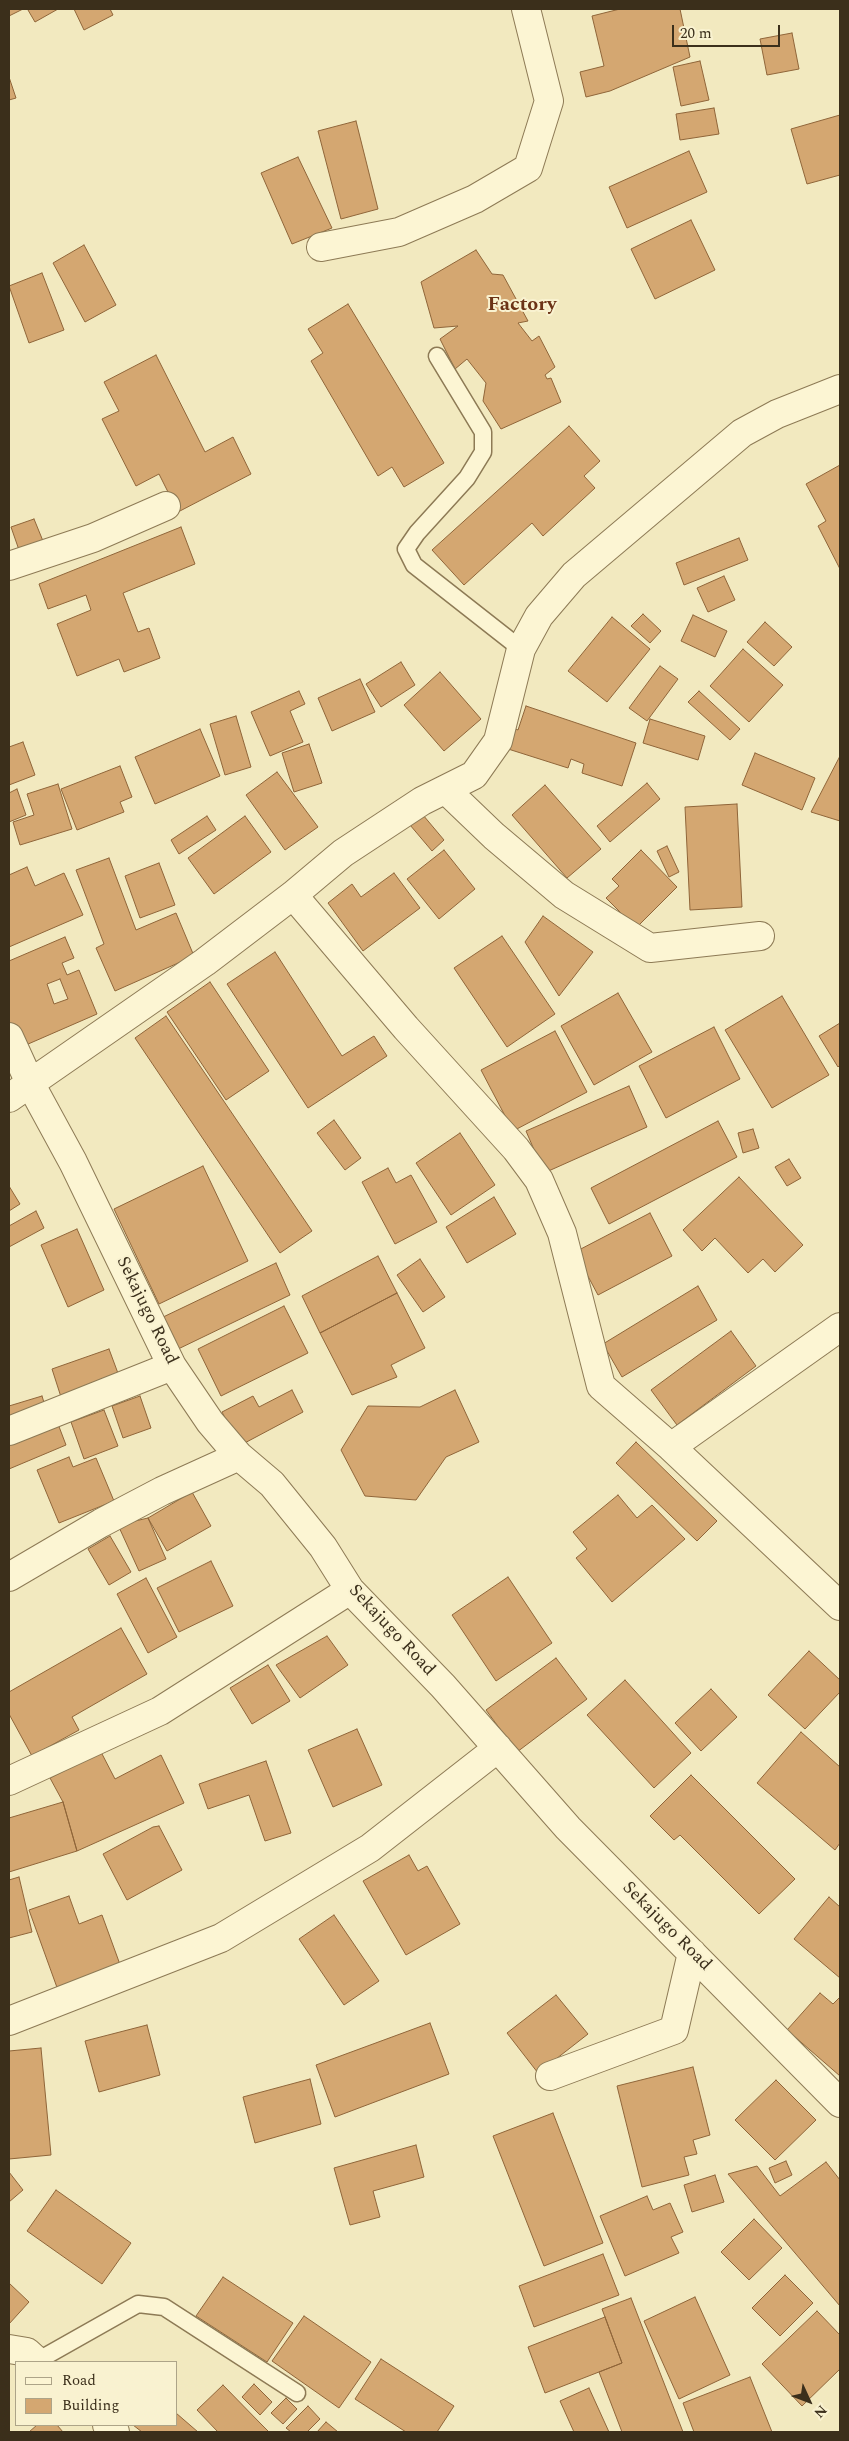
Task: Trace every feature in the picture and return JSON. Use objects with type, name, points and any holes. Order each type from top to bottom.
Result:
[{"type":"street","points":[[321,247],[399,232],[475,199],[528,168],[549,101],[526,9]]},
{"type":"street","points":[[19,1091],[205,962],[294,895],[343,853],[422,801],[474,774],[498,742],[521,649],[539,616],[574,575],[742,433],[777,414],[840,389]]},
{"type":"street","points":[[9,566],[93,538],[166,506]]},
{"type":"street","points":[[446,790],[494,836],[564,895],[650,948],[760,936]]},
{"type":"street","points":[[294,895],[406,1028],[516,1149],[539,1180],[562,1233],[601,1386],[671,1447],[840,1606]]},
{"type":"street","name":"Sekajugo Road","points":[[9,1037],[19,1091],[73,1162],[172,1366],[210,1422],[239,1456],[272,1484],[323,1547],[350,1590],[443,1686],[568,1828],[840,2103]]},
{"type":"street","points":[[671,1447],[840,1328]]},
{"type":"street","points":[[9,1431],[172,1366]]},
{"type":"street","points":[[9,1577],[101,1523],[239,1456]]},
{"type":"street","points":[[9,1781],[160,1711],[350,1590]]},
{"type":"street","points":[[9,2020],[221,1938],[370,1848],[498,1748]]},
{"type":"street","points":[[550,2076],[674,2030],[692,1953]]},
{"type":"street","points":[[9,2349],[27,2352],[36,2361]]},
{"type":"lane","points":[[437,356],[483,432],[483,452],[467,478],[417,533],[406,549],[414,565],[521,649]]},
{"type":"lane","points":[[39,2361],[138,2304],[164,2307],[297,2392]]},
{"type":"building","points":[[9,9],[23,9],[9,16]]},
{"type":"building","points":[[58,9],[35,22],[28,10]]},
{"type":"building","points":[[74,9],[110,9],[113,15],[84,30]]},
{"type":"building","points":[[620,9],[680,9],[690,57],[610,91],[586,97],[580,72],[604,66],[592,16]]},
{"type":"building","points":[[792,33],[799,69],[767,75],[760,39]]},
{"type":"building","points":[[700,61],[709,100],[681,106],[673,67]]},
{"type":"building","points":[[9,77],[16,98],[9,100]]},
{"type":"building","points":[[714,108],[719,134],[680,140],[676,114]]},
{"type":"building","points":[[840,115],[840,175],[807,184],[791,129]]},
{"type":"building","points":[[356,121],[378,209],[341,219],[318,131]]},
{"type":"building","points":[[689,151],[707,192],[627,228],[609,187]]},
{"type":"building","points":[[298,157],[332,228],[292,244],[261,173]]},
{"type":"building","points":[[691,220],[715,270],[655,299],[631,249]]},
{"type":"building","points":[[84,245],[116,305],[85,322],[53,263]]},
{"type":"building","points":[[476,250],[492,274],[503,275],[528,321],[518,323],[532,341],[539,336],[555,367],[545,375],[547,379],[551,378],[561,402],[501,429],[483,401],[486,383],[467,359],[455,369],[440,339],[458,326],[434,328],[421,282]]},
{"type":"building","points":[[42,273],[64,330],[29,343],[9,286]]},
{"type":"building","points":[[348,304],[444,463],[404,487],[392,467],[378,476],[311,361],[323,353],[308,329]]},
{"type":"building","points":[[156,355],[205,452],[233,437],[251,474],[178,512],[159,474],[136,486],[102,419],[119,411],[104,382]]},
{"type":"building","points":[[569,426],[600,461],[584,476],[595,488],[543,536],[532,523],[464,585],[432,550]]},
{"type":"building","points":[[840,465],[840,569],[818,526],[826,521],[806,484]]},
{"type":"building","points":[[34,519],[43,541],[19,550],[11,527]]},
{"type":"building","points":[[181,527],[195,564],[123,593],[138,632],[149,628],[160,658],[124,672],[119,659],[77,676],[57,624],[91,610],[86,595],[48,609],[39,584]]},
{"type":"building","points":[[739,538],[748,560],[684,585],[676,563]]},
{"type":"building","points":[[724,576],[735,600],[708,612],[697,588]]},
{"type":"building","points":[[643,614],[661,631],[650,643],[631,626]]},
{"type":"building","points":[[693,615],[727,631],[715,657],[681,641]]},
{"type":"building","points":[[612,617],[650,649],[607,702],[568,671]]},
{"type":"building","points":[[765,622],[792,647],[774,666],[747,642]]},
{"type":"building","points":[[743,649],[783,685],[749,722],[710,686]]},
{"type":"building","points":[[401,662],[415,685],[381,707],[366,684]]},
{"type":"building","points":[[660,666],[678,679],[647,721],[629,708]]},
{"type":"building","points":[[440,672],[481,719],[444,751],[404,705]]},
{"type":"building","points":[[360,679],[375,712],[332,731],[318,698]]},
{"type":"building","points":[[299,691],[305,704],[290,711],[303,742],[270,756],[251,712]]},
{"type":"building","points":[[699,691],[740,729],[730,740],[688,702]]},
{"type":"building","points":[[526,706],[636,743],[622,786],[582,773],[584,764],[571,759],[568,768],[505,748],[511,727],[518,730]]},
{"type":"building","points":[[236,716],[251,767],[225,775],[210,724]]},
{"type":"building","points":[[650,719],[705,736],[698,760],[643,743]]},
{"type":"building","points":[[200,729],[220,776],[155,804],[135,757]]},
{"type":"building","points":[[23,742],[35,775],[9,785],[9,747]]},
{"type":"building","points":[[309,744],[322,783],[294,792],[282,753]]},
{"type":"building","points":[[755,753],[815,778],[802,810],[742,785]]},
{"type":"building","points":[[840,756],[840,821],[811,812]]},
{"type":"building","points":[[120,766],[132,797],[120,802],[124,812],[77,830],[61,789]]},
{"type":"building","points":[[277,772],[318,827],[285,850],[246,795]]},
{"type":"building","points":[[647,783],[660,799],[610,842],[597,826]]},
{"type":"building","points":[[58,784],[72,829],[20,845],[13,822],[34,815],[27,794]]},
{"type":"building","points":[[545,785],[601,849],[567,878],[512,815]]},
{"type":"building","points":[[17,789],[26,815],[9,822],[9,793]]},
{"type":"building","points":[[737,804],[742,907],[690,910],[685,807]]},
{"type":"building","points":[[423,815],[444,840],[432,851],[410,825]]},
{"type":"building","points":[[207,816],[216,830],[179,854],[171,840]]},
{"type":"building","points":[[245,816],[271,852],[214,894],[188,858]]},
{"type":"building","points":[[667,846],[679,872],[669,877],[657,851]]},
{"type":"building","points":[[444,850],[475,889],[439,919],[407,879]]},
{"type":"building","points":[[641,850],[677,887],[636,928],[606,898],[619,886],[612,879]]},
{"type":"building","points":[[109,858],[136,930],[176,913],[194,956],[115,991],[96,948],[104,944],[76,870]]},
{"type":"building","points":[[159,863],[175,905],[140,918],[125,876]]},
{"type":"building","points":[[27,867],[35,886],[64,873],[83,915],[9,947],[9,875]]},
{"type":"building","points":[[394,873],[420,908],[363,951],[328,903],[352,884],[361,897]]},
{"type":"building","points":[[543,916],[593,952],[559,996],[525,942]]},
{"type":"building","points":[[502,936],[555,1014],[507,1047],[454,968]]},
{"type":"building","points":[[65,937],[74,958],[62,963],[67,975],[79,970],[97,1014],[19,1048],[9,1023],[9,961]],"holes":[[[60,979],[68,999],[54,1004],[47,984]]]},
{"type":"building","points":[[275,952],[342,1056],[374,1036],[387,1056],[308,1108],[227,984]]},
{"type":"building","points":[[210,982],[269,1071],[226,1100],[167,1012]]},
{"type":"building","points":[[618,993],[652,1052],[594,1085],[561,1026]]},
{"type":"building","points":[[782,996],[829,1075],[772,1108],[725,1030]]},
{"type":"building","points":[[166,1016],[312,1231],[280,1253],[135,1038]]},
{"type":"building","points":[[840,1023],[840,1065],[838,1067],[819,1036]]},
{"type":"building","points":[[714,1027],[740,1079],[666,1118],[639,1066]]},
{"type":"building","points":[[555,1031],[587,1092],[513,1131],[481,1070]]},
{"type":"building","points":[[629,1086],[647,1127],[544,1173],[526,1131]]},
{"type":"building","points":[[334,1120],[361,1158],[345,1170],[317,1133]]},
{"type":"building","points":[[718,1121],[737,1157],[609,1224],[591,1188]]},
{"type":"building","points":[[753,1129],[759,1148],[743,1153],[738,1133]]},
{"type":"building","points":[[460,1133],[495,1185],[451,1215],[416,1163]]},
{"type":"building","points":[[789,1159],[801,1178],[787,1186],[775,1167]]},
{"type":"building","points":[[203,1166],[248,1261],[159,1304],[114,1209]]},
{"type":"building","points":[[388,1168],[396,1183],[411,1175],[437,1222],[395,1244],[362,1182]]},
{"type":"building","points":[[739,1177],[803,1245],[775,1272],[763,1259],[748,1273],[715,1238],[702,1251],[683,1230]]},
{"type":"building","points":[[9,1186],[20,1204],[9,1211]]},
{"type":"building","points":[[494,1197],[516,1234],[467,1263],[446,1227]]},
{"type":"building","points":[[36,1211],[44,1228],[9,1247],[9,1226]]},
{"type":"building","points":[[650,1213],[672,1256],[598,1295],[575,1252]]},
{"type":"building","points":[[77,1229],[104,1290],[68,1307],[41,1245]]},
{"type":"building","points":[[378,1256],[397,1293],[320,1333],[302,1296]]},
{"type":"building","points":[[420,1259],[445,1297],[423,1312],[397,1275]]},
{"type":"building","points":[[276,1263],[290,1295],[174,1351],[159,1319]]},
{"type":"building","points":[[698,1286],[717,1320],[622,1377],[603,1344]]},
{"type":"building","points":[[397,1293],[425,1348],[391,1365],[397,1377],[352,1395],[320,1333]]},
{"type":"building","points":[[284,1306],[308,1353],[221,1396],[198,1349]]},
{"type":"building","points":[[731,1331],[756,1366],[677,1425],[651,1390]]},
{"type":"building","points":[[109,1349],[119,1376],[61,1397],[52,1369]]},
{"type":"building","points":[[292,1390],[303,1412],[239,1446],[222,1412],[253,1396],[259,1407]]},
{"type":"building","points":[[455,1390],[479,1442],[446,1457],[416,1500],[365,1496],[341,1450],[368,1406],[420,1407]]},
{"type":"building","points":[[42,1396],[46,1409],[9,1421],[9,1406]]},
{"type":"building","points":[[140,1396],[151,1428],[123,1438],[112,1406]]},
{"type":"building","points":[[104,1410],[118,1446],[84,1459],[71,1422]]},
{"type":"building","points":[[58,1424],[66,1445],[9,1469],[9,1445]]},
{"type":"building","points":[[636,1442],[717,1521],[697,1541],[616,1463]]},
{"type":"building","points":[[69,1457],[73,1467],[96,1458],[114,1501],[59,1523],[37,1470]]},
{"type":"building","points":[[192,1492],[211,1526],[167,1551],[148,1518]]},
{"type":"building","points":[[618,1495],[637,1518],[652,1505],[685,1539],[612,1602],[576,1558],[587,1549],[573,1532]]},
{"type":"building","points":[[148,1518],[166,1559],[139,1571],[118,1525]]},
{"type":"building","points":[[110,1536],[131,1572],[109,1585],[88,1549]]},
{"type":"building","points":[[211,1561],[233,1606],[179,1632],[157,1588]]},
{"type":"building","points":[[508,1577],[552,1643],[496,1681],[452,1615]]},
{"type":"building","points":[[146,1578],[177,1637],[148,1653],[117,1594]]},
{"type":"building","points":[[121,1628],[147,1674],[72,1717],[79,1730],[32,1756],[9,1714],[9,1692]]},
{"type":"building","points":[[327,1636],[348,1665],[300,1698],[276,1665]]},
{"type":"building","points":[[809,1651],[840,1680],[840,1692],[805,1729],[768,1695]]},
{"type":"building","points":[[556,1658],[587,1699],[517,1752],[486,1710]]},
{"type":"building","points":[[268,1665],[290,1701],[252,1724],[230,1688]]},
{"type":"building","points":[[625,1680],[691,1753],[654,1788],[587,1715]]},
{"type":"building","points":[[711,1689],[737,1717],[701,1751],[675,1723]]},
{"type":"building","points":[[357,1729],[382,1785],[333,1807],[308,1750]]},
{"type":"building","points":[[801,1732],[840,1767],[840,1843],[835,1850],[757,1783]]},
{"type":"building","points":[[101,1752],[115,1779],[161,1755],[184,1803],[77,1851],[63,1802],[50,1778]]},
{"type":"building","points":[[266,1761],[291,1833],[265,1841],[249,1795],[208,1809],[199,1784]]},
{"type":"building","points":[[691,1775],[795,1879],[759,1914],[680,1835],[674,1840],[650,1816]]},
{"type":"building","points":[[63,1802],[77,1851],[9,1872],[9,1818]]},
{"type":"building","points":[[159,1826],[182,1870],[127,1900],[103,1854],[153,1827]]},
{"type":"building","points":[[409,1855],[418,1871],[427,1866],[460,1924],[406,1955],[363,1881]]},
{"type":"building","points":[[19,1877],[32,1932],[9,1938],[9,1880]]},
{"type":"building","points":[[69,1896],[79,1924],[102,1915],[122,1970],[59,1993],[29,1910]]},
{"type":"building","points":[[829,1897],[840,1907],[840,1978],[794,1939]]},
{"type":"building","points":[[334,1915],[379,1981],[344,2005],[299,1939]]},
{"type":"building","points":[[820,1993],[833,2004],[840,1997],[840,2076],[787,2030]]},
{"type":"building","points":[[556,1995],[588,2034],[538,2073],[507,2033]]},
{"type":"building","points":[[430,2023],[449,2074],[335,2117],[316,2065]]},
{"type":"building","points":[[147,2025],[160,2075],[99,2092],[85,2041]]},
{"type":"building","points":[[41,2048],[51,2155],[9,2159],[9,2051]]},
{"type":"building","points":[[693,2067],[710,2135],[693,2140],[697,2154],[684,2157],[689,2175],[642,2187],[617,2086]]},
{"type":"building","points":[[310,2079],[321,2124],[255,2143],[243,2097]]},
{"type":"building","points":[[776,2080],[816,2120],[775,2160],[735,2120]]},
{"type":"building","points":[[553,2113],[603,2243],[544,2266],[493,2136]]},
{"type":"building","points":[[416,2145],[424,2177],[373,2191],[380,2217],[350,2225],[334,2168]]},
{"type":"building","points":[[786,2161],[792,2175],[775,2183],[769,2168]]},
{"type":"building","points":[[826,2162],[840,2180],[840,2306],[728,2174],[757,2166],[780,2196]]},
{"type":"building","points":[[9,2172],[23,2190],[9,2202]]},
{"type":"building","points":[[715,2175],[724,2202],[692,2212],[684,2185]]},
{"type":"building","points":[[56,2190],[131,2243],[102,2284],[27,2231]]},
{"type":"building","points":[[647,2196],[653,2210],[670,2203],[683,2232],[671,2237],[679,2253],[625,2276],[600,2216]]},
{"type":"building","points":[[754,2219],[782,2248],[749,2280],[721,2252]]},
{"type":"building","points":[[603,2254],[619,2295],[534,2327],[519,2286]]},
{"type":"building","points":[[785,2275],[813,2303],[780,2336],[752,2308]]},
{"type":"building","points":[[223,2277],[293,2323],[267,2362],[196,2316]]},
{"type":"building","points":[[9,2283],[29,2302],[9,2324]]},
{"type":"building","points":[[695,2297],[730,2375],[679,2399],[644,2321]]},
{"type":"building","points":[[631,2298],[683,2432],[622,2432],[599,2372],[622,2363],[602,2309]]},
{"type":"building","points":[[817,2311],[840,2335],[840,2369],[802,2406],[762,2364]]},
{"type":"building","points":[[304,2316],[371,2362],[339,2408],[272,2361]]},
{"type":"building","points":[[605,2317],[622,2363],[545,2393],[528,2347]]},
{"type":"building","points":[[381,2359],[454,2406],[437,2432],[406,2432],[355,2399]]},
{"type":"building","points":[[750,2377],[772,2432],[694,2432],[683,2403]]},
{"type":"building","points":[[254,2384],[272,2402],[260,2415],[242,2397]]},
{"type":"building","points":[[223,2385],[269,2432],[218,2432],[197,2410]]},
{"type":"building","points":[[589,2388],[609,2432],[574,2432],[560,2401]]},
{"type":"building","points":[[286,2398],[297,2409],[283,2424],[271,2413]]},
{"type":"building","points":[[308,2406],[320,2419],[307,2432],[291,2432],[286,2428]]},
{"type":"building","points":[[178,2415],[198,2432],[142,2432],[134,2426],[178,2426]]},
{"type":"building","points":[[326,2422],[338,2432],[317,2432]]},
{"type":"building","points":[[36,2426],[58,2426],[63,2432],[29,2432]]},
{"type":"district","name":"Factory","points":[[522,306]]}]
